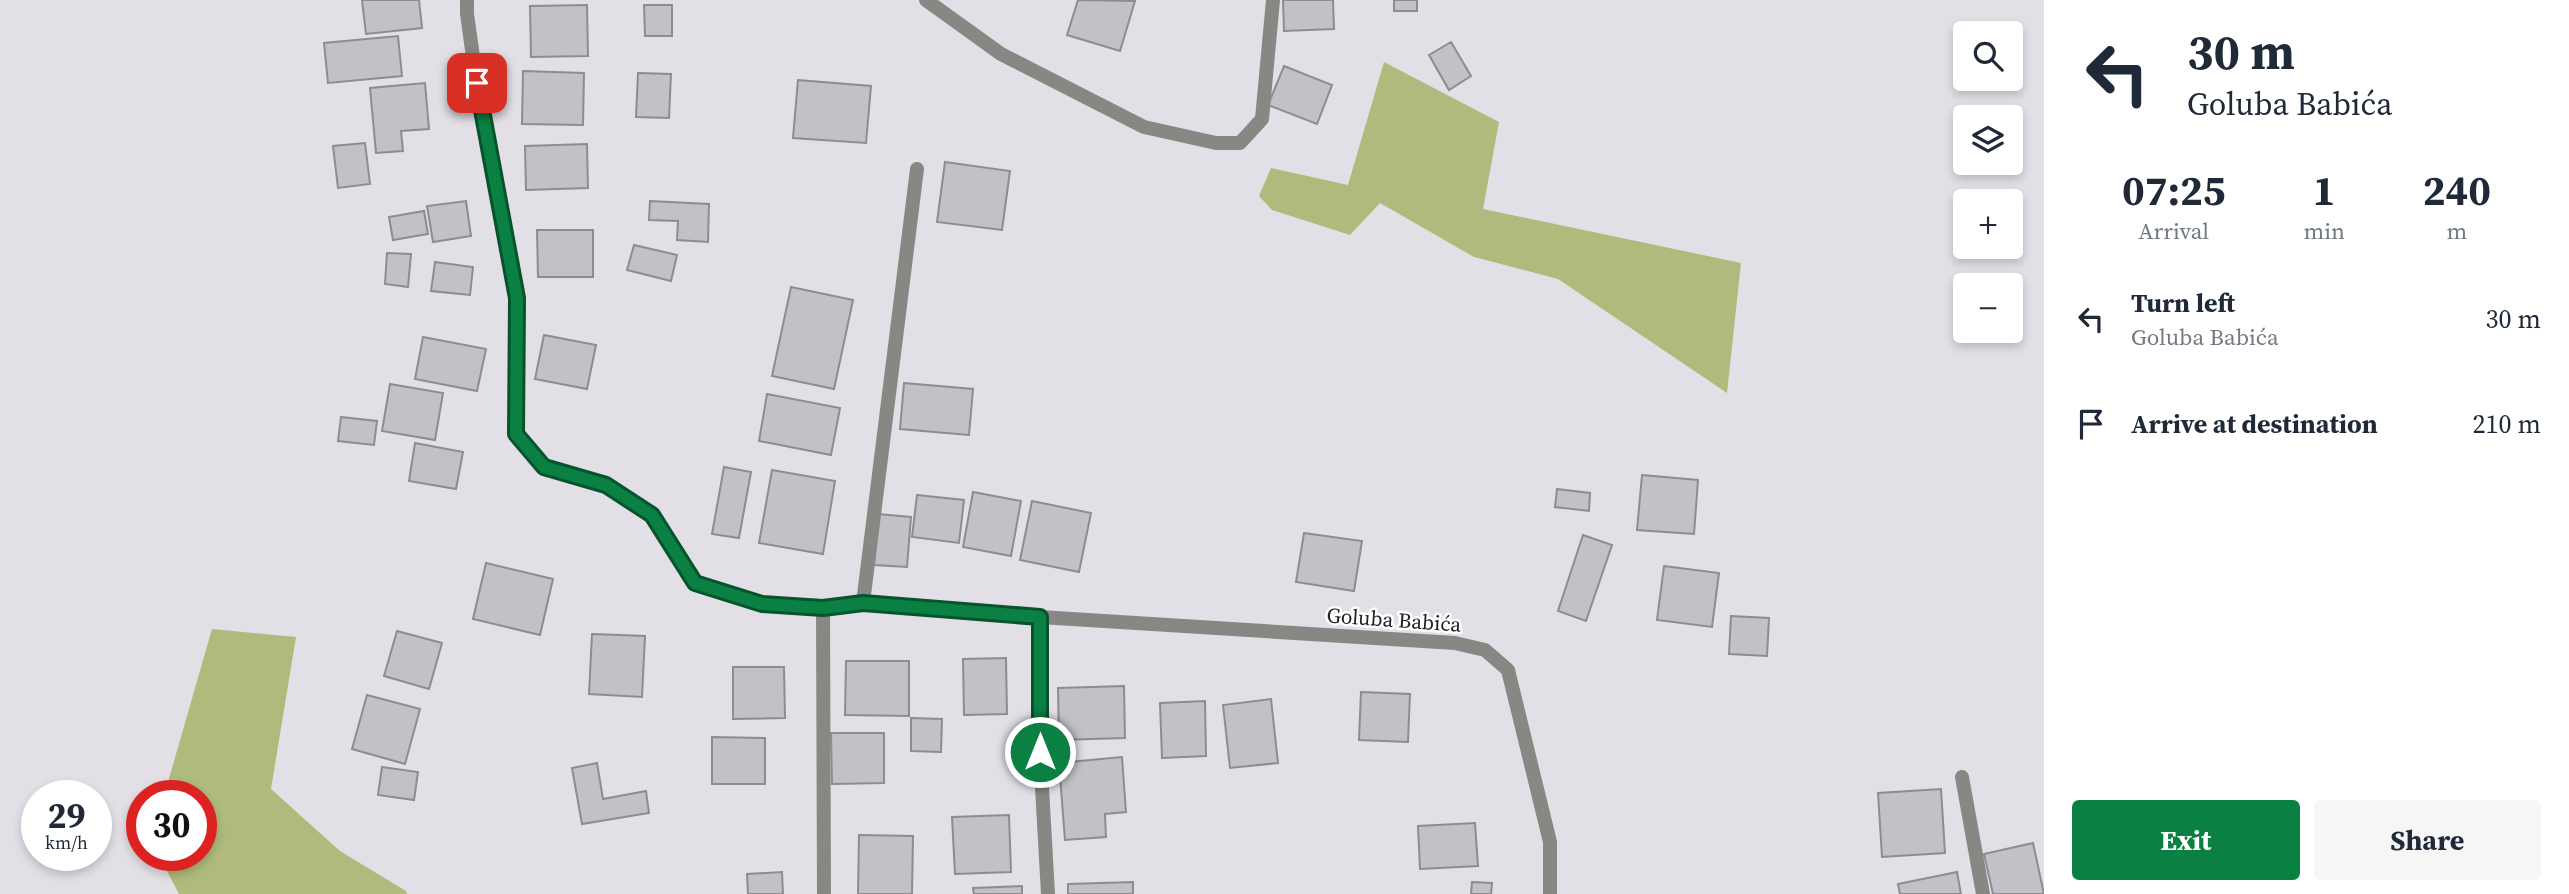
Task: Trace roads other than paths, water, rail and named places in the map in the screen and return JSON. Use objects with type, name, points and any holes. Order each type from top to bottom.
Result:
[{"type":"street","name":"Goluba Babića","points":[[467,0],[480,107],[517,298],[516,434],[544,467],[606,485],[652,515],[695,583],[762,604],[823,608],[863,603],[1455,643],[1485,649],[1508,670],[1550,842],[1550,894]]},
{"type":"street","points":[[934,3],[1001,54],[1144,127],[1216,143],[1240,143],[1262,118],[1273,0]]},
{"type":"street","points":[[863,603],[917,169]]},
{"type":"street","points":[[823,608],[824,894]]},
{"type":"street","points":[[1040,617],[1040,752],[1048,894]]},
{"type":"street","points":[[1962,777],[1983,894]]}]
